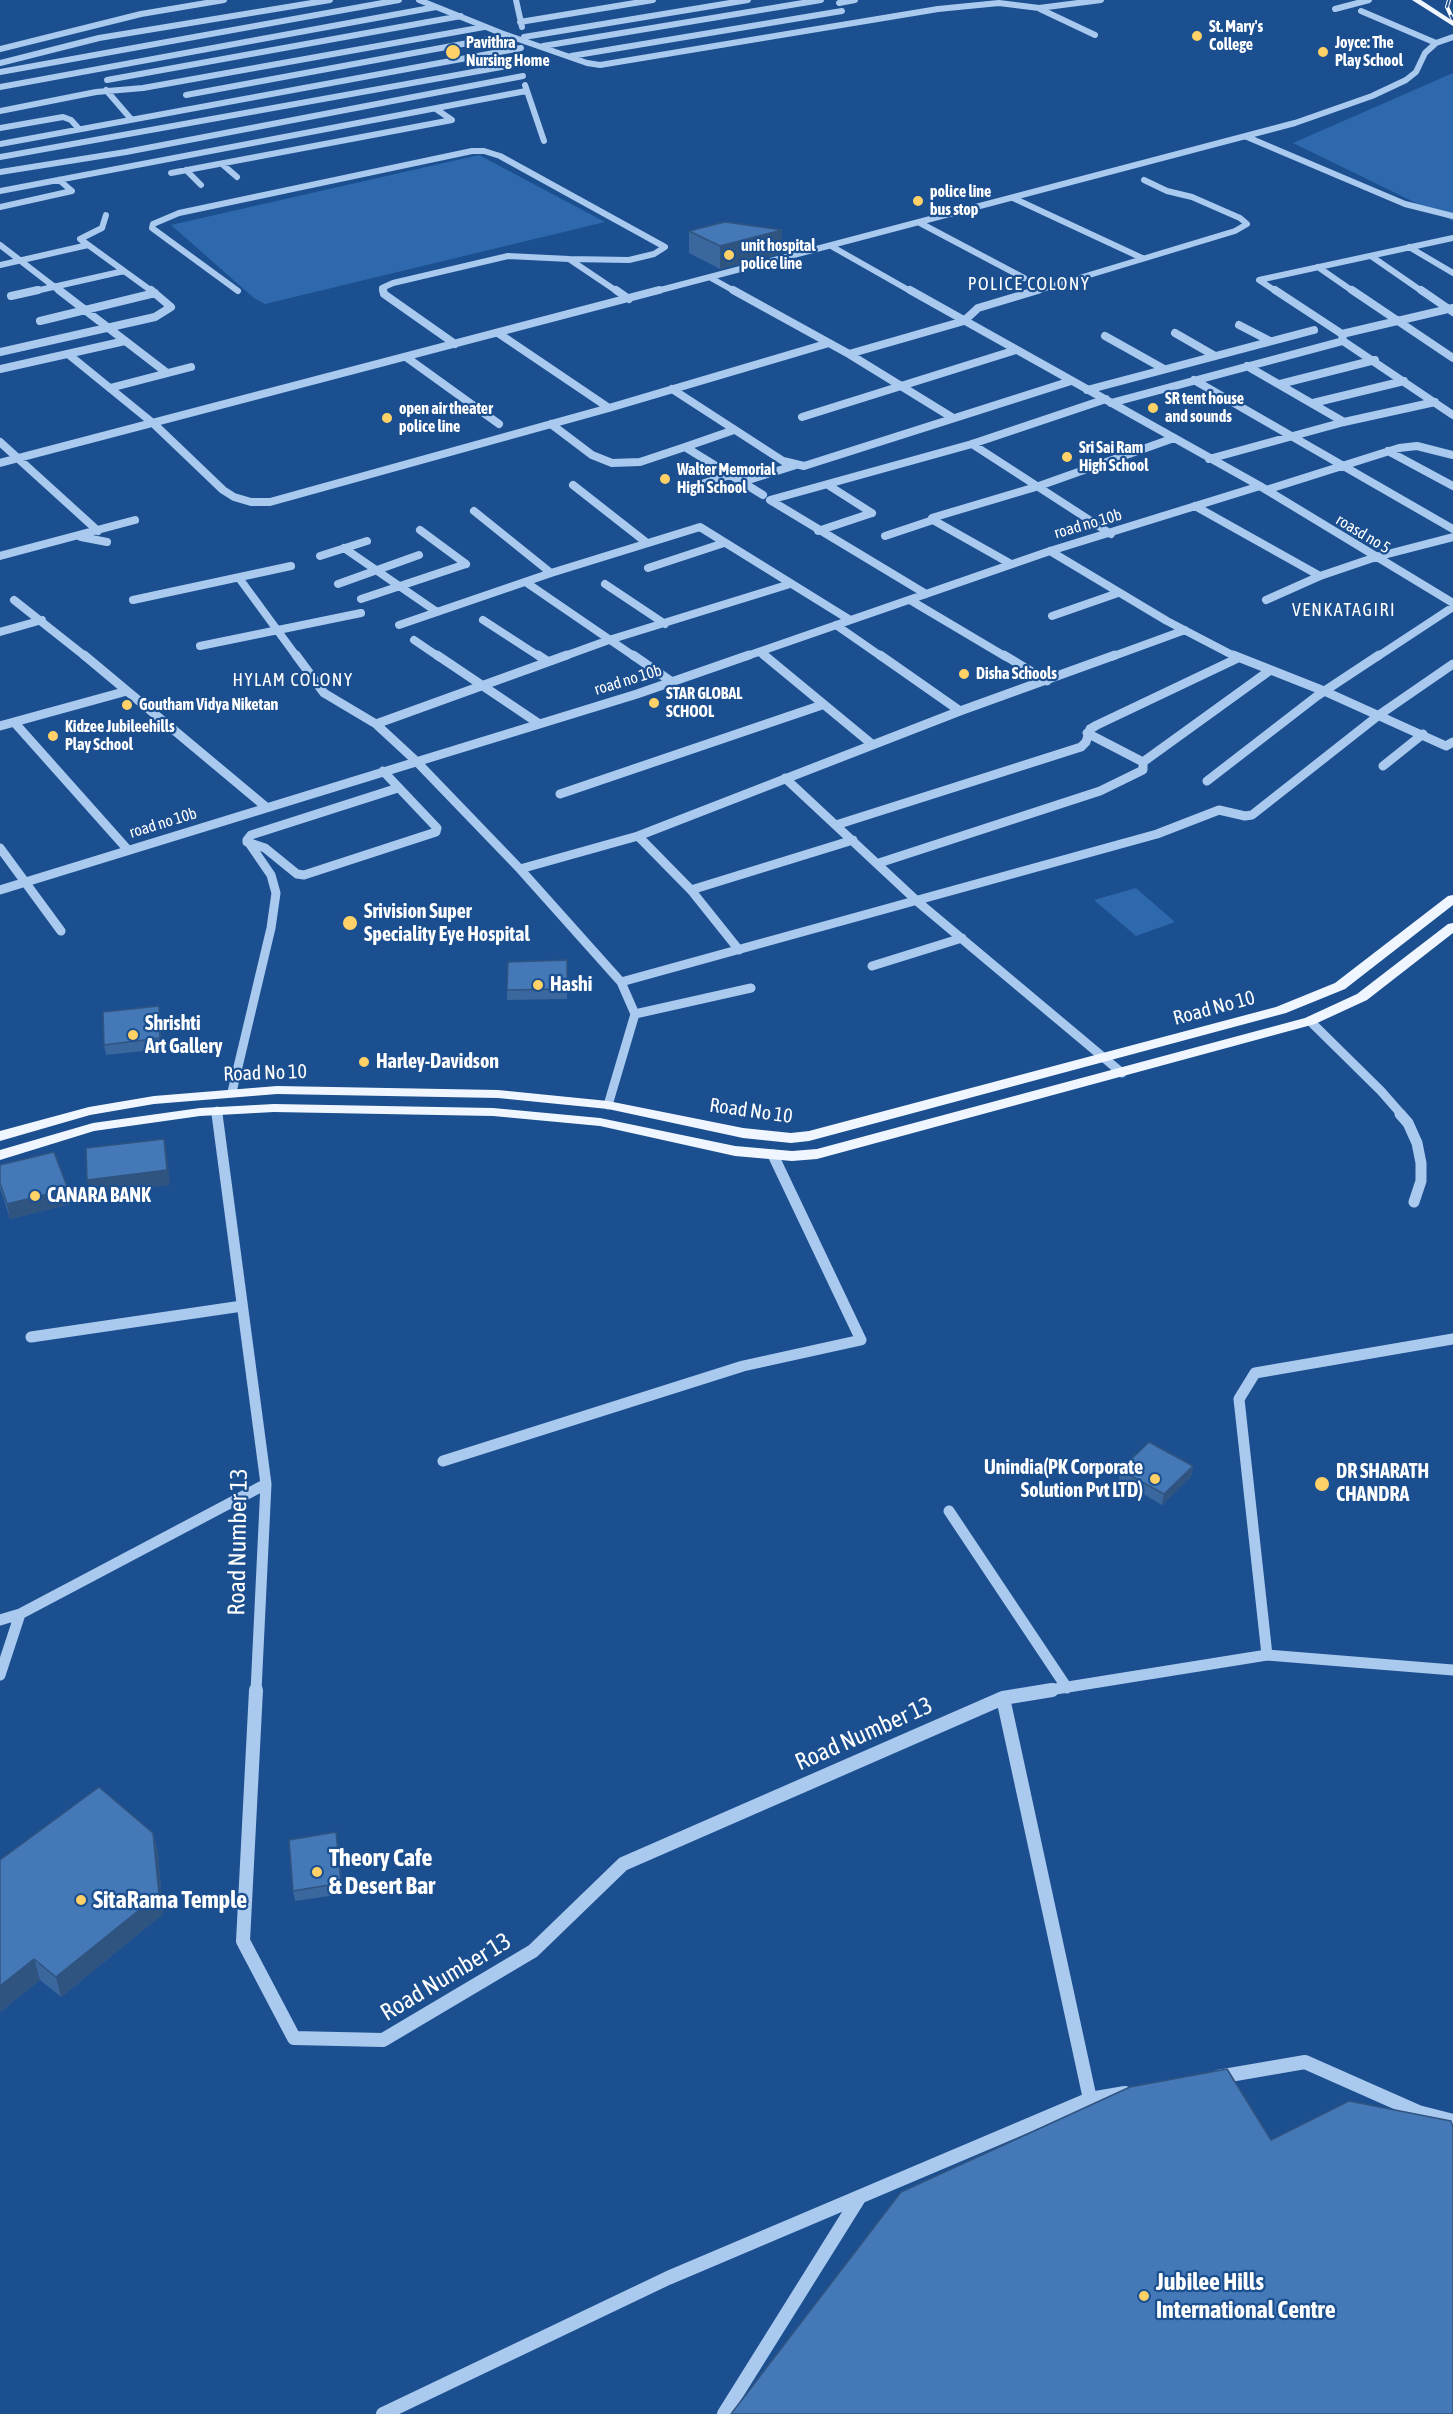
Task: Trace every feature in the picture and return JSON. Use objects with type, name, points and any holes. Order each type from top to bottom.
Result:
[{"type":"main road","points":[[1416,0],[1453,24]]},
{"type":"main road","name":"Road No 10","points":[[0,1136],[89,1111],[154,1100],[277,1090],[498,1094],[608,1105],[743,1133],[791,1138],[837,1130],[1281,1010],[1340,986],[1453,899]]},
{"type":"main road","name":"Road No 10","points":[[0,1155],[93,1128],[156,1117],[274,1108],[493,1112],[600,1122],[735,1151],[773,1155],[808,1155],[848,1147],[1310,1021],[1362,997],[1453,927]]},
{"type":"street","points":[[0,49],[169,9],[224,0]]},
{"type":"street","points":[[0,63],[106,37],[330,0]]},
{"type":"street","points":[[0,72],[95,53],[399,0]]},
{"type":"street","points":[[419,0],[567,57],[587,63],[606,65],[938,9],[999,3],[1039,8],[1085,0]]},
{"type":"street","points":[[516,0],[523,39],[518,64],[544,141]]},
{"type":"street","points":[[520,22],[653,0]]},
{"type":"street","points":[[523,39],[748,0]]},
{"type":"street","points":[[540,47],[821,0]]},
{"type":"street","points":[[839,3],[855,0]]},
{"type":"street","points":[[1018,0],[1095,35]]},
{"type":"street","points":[[1058,5],[1101,0]]},
{"type":"street","points":[[1335,9],[1369,0]]},
{"type":"street","points":[[159,2],[187,23],[197,36]]},
{"type":"street","points":[[587,5],[592,10]]},
{"type":"street","points":[[3,87],[438,7]]},
{"type":"street","points":[[567,57],[842,11]]},
{"type":"street","points":[[1361,12],[1436,43]]},
{"type":"street","points":[[107,80],[461,16]]},
{"type":"street","points":[[0,111],[106,90],[142,88],[485,27]]},
{"type":"street","points":[[186,95],[509,35]]},
{"type":"street","points":[[106,37],[123,48]]},
{"type":"street","points":[[267,37],[364,91],[401,116]]},
{"type":"street","points":[[0,464],[1247,137],[1372,96],[1406,80],[1416,72],[1425,53],[1436,43],[1453,37]]},
{"type":"street","points":[[0,144],[520,48]]},
{"type":"street","points":[[95,53],[114,66]]},
{"type":"street","points":[[138,61],[150,71]]},
{"type":"street","points":[[0,157],[518,64]]},
{"type":"street","points":[[0,172],[126,152],[523,76]]},
{"type":"street","points":[[3,87],[12,92]]},
{"type":"street","points":[[106,90],[131,119]]},
{"type":"street","points":[[0,191],[526,92]]},
{"type":"street","points":[[171,173],[452,120],[436,110]]},
{"type":"street","points":[[0,128],[63,117],[71,120],[79,129]]},
{"type":"street","points":[[96,126],[141,165]]},
{"type":"street","points":[[1247,137],[1405,204],[1453,216]]},
{"type":"street","points":[[74,144],[77,160]]},
{"type":"street","points":[[238,291],[152,228],[153,224],[179,213],[472,151],[483,151],[500,156],[664,247],[654,254],[629,260],[501,256],[381,288],[384,294],[455,344]]},
{"type":"street","points":[[64,162],[67,178]]},
{"type":"street","points":[[222,164],[237,177]]},
{"type":"street","points":[[186,170],[201,185]]},
{"type":"street","points":[[0,207],[72,191],[59,180]]},
{"type":"street","points":[[849,354],[964,321],[978,309],[1235,231],[1247,224],[1239,218],[1192,197],[1167,191],[1144,180]]},
{"type":"street","points":[[1013,198],[1142,258]]},
{"type":"street","points":[[0,352],[155,316],[171,307],[169,303],[80,239],[102,228],[106,215]]},
{"type":"street","points":[[920,223],[1024,278]]},
{"type":"street","points":[[1453,238],[1259,280],[1453,415]]},
{"type":"street","points":[[0,265],[88,244]]},
{"type":"street","points":[[0,245],[167,373]]},
{"type":"street","name":"roasd no 5","points":[[831,246],[1263,488],[1453,605]]},
{"type":"street","points":[[1409,247],[1453,273]]},
{"type":"street","points":[[1371,256],[1452,310]]},
{"type":"street","points":[[570,259],[629,299]]},
{"type":"street","points":[[1318,267],[1453,358]]},
{"type":"street","points":[[11,296],[124,271]]},
{"type":"street","points":[[711,278],[849,354],[953,418]]},
{"type":"street","points":[[40,321],[155,294]]},
{"type":"street","points":[[926,594],[770,501],[972,444],[1108,401],[1247,366],[1397,321],[1452,310]]},
{"type":"street","points":[[1239,325],[1270,341]]},
{"type":"street","points":[[1087,390],[1314,330]]},
{"type":"street","points":[[498,333],[609,408]]},
{"type":"street","points":[[1175,333],[1215,356]]},
{"type":"street","points":[[1105,336],[1164,369]]},
{"type":"street","points":[[0,369],[125,341]]},
{"type":"street","points":[[68,354],[154,424],[223,490],[242,500],[270,502],[609,408],[828,342]]},
{"type":"street","points":[[802,417],[1016,350]]},
{"type":"street","points":[[406,357],[500,424]]},
{"type":"street","points":[[1280,384],[1375,360]]},
{"type":"street","points":[[1247,366],[1344,422]]},
{"type":"street","points":[[110,388],[190,367]]},
{"type":"street","points":[[1194,380],[1453,529]]},
{"type":"street","points":[[742,482],[796,465],[813,464],[1071,381]]},
{"type":"street","points":[[1313,403],[1404,381]]},
{"type":"street","points":[[672,389],[783,461],[796,465]]},
{"type":"street","points":[[1209,459],[1291,435],[1435,402]]},
{"type":"street","points":[[551,424],[592,455],[612,463],[640,462],[734,430]]},
{"type":"street","points":[[885,536],[933,520],[932,518],[935,517],[1039,486],[1174,438]]},
{"type":"street","points":[[0,442],[98,531]]},
{"type":"street","points":[[972,444],[1111,534]]},
{"type":"street","name":"road no 10b","points":[[0,890],[672,682],[1011,564],[1195,506],[1388,451],[1417,446],[1453,455]]},
{"type":"street","points":[[685,447],[763,495]]},
{"type":"street","points":[[1388,451],[1453,486]]},
{"type":"street","points":[[692,487],[730,475]]},
{"type":"street","points":[[573,485],[647,543]]},
{"type":"street","points":[[818,531],[872,513],[828,485]]},
{"type":"street","points":[[1195,506],[1320,576]]},
{"type":"street","points":[[474,511],[551,573]]},
{"type":"street","points":[[0,556],[135,520]]},
{"type":"street","points":[[933,520],[1011,564]]},
{"type":"street","points":[[399,625],[551,573],[700,527],[850,620]]},
{"type":"street","points":[[361,600],[466,564],[420,530]]},
{"type":"street","points":[[75,537],[107,542]]},
{"type":"street","points":[[1266,600],[1320,576],[1376,557],[1453,537]]},
{"type":"street","points":[[320,556],[367,541]]},
{"type":"street","points":[[648,568],[724,543]]},
{"type":"street","points":[[344,548],[437,612]]},
{"type":"street","points":[[1050,551],[1118,593],[1238,658],[1324,691],[1446,746],[1453,742]]},
{"type":"street","points":[[338,584],[419,555]]},
{"type":"street","points":[[134,600],[291,566]]},
{"type":"street","points":[[239,578],[324,693],[376,724],[416,761],[520,869],[621,982],[635,1014],[608,1105]]},
{"type":"street","points":[[527,583],[672,682]]},
{"type":"street","points":[[604,584],[665,624]]},
{"type":"street","points":[[376,724],[609,639],[665,624],[790,584]]},
{"type":"street","points":[[1052,616],[1118,593]]},
{"type":"street","points":[[14,600],[42,620],[266,807]]},
{"type":"street","points":[[910,600],[1047,681]]},
{"type":"street","points":[[1207,781],[1324,691],[1453,605]]},
{"type":"street","points":[[200,646],[361,613]]},
{"type":"street","points":[[0,632],[42,620]]},
{"type":"street","points":[[483,620],[547,661]]},
{"type":"street","points":[[836,625],[960,711]]},
{"type":"street","points":[[520,869],[638,836],[960,711],[1185,630]]},
{"type":"street","points":[[414,640],[538,723]]},
{"type":"street","points":[[760,652],[873,745]]},
{"type":"street","points":[[836,825],[1075,749],[1086,742],[1087,733],[1097,725],[1238,658]]},
{"type":"street","points":[[621,982],[918,902],[1157,834],[1219,810],[1245,816],[1252,815],[1379,715],[1453,664]]},
{"type":"street","points":[[1143,762],[1269,670]]},
{"type":"street","points":[[0,726],[127,691]]},
{"type":"street","points":[[560,794],[822,705]]},
{"type":"street","points":[[14,722],[128,850]]},
{"type":"street","points":[[1087,733],[1143,762]]},
{"type":"street","points":[[1383,766],[1423,734]]},
{"type":"street","points":[[879,863],[1100,791],[1143,770],[1143,762]]},
{"type":"street","points":[[247,842],[265,848],[297,874],[304,875],[436,832],[437,828],[383,771]]},
{"type":"street","points":[[785,778],[879,863],[918,902],[1122,1073]]},
{"type":"street","points":[[247,842],[251,835],[398,788]]},
{"type":"street","points":[[638,836],[692,890],[739,950]]},
{"type":"street","points":[[692,890],[853,840]]},
{"type":"street","points":[[232,1092],[271,928],[276,893],[271,875],[247,842]]},
{"type":"street","points":[[0,848],[27,881],[61,931]]},
{"type":"street","points":[[872,966],[962,938]]},
{"type":"street","points":[[635,1014],[751,988]]},
{"type":"street","points":[[1310,1021],[1381,1091],[1408,1123],[1417,1143],[1421,1162],[1421,1181],[1414,1202]]},
{"type":"street","name":"Road Number 13","points":[[217,1111],[266,1484],[243,1941],[294,2038],[383,2040],[533,1951],[623,1864],[1003,1698],[1267,1654],[1453,1670]]},
{"type":"street","points":[[442,1461],[743,1366],[861,1340],[773,1155]]},
{"type":"street","points":[[31,1337],[242,1306]]},
{"type":"street","points":[[1267,1654],[1239,1399],[1255,1373],[1453,1339]]},
{"type":"street","points":[[0,1620],[20,1614],[266,1484]]},
{"type":"street","points":[[949,1511],[1067,1688]]},
{"type":"street","points":[[0,1675],[20,1614]]},
{"type":"street","points":[[1003,1698],[1090,2099]]},
{"type":"street","points":[[1203,2079],[1305,2062],[1418,2112],[1453,2121]]},
{"type":"street","points":[[383,2414],[668,2278],[1090,2099],[1135,2091]]},
{"type":"street","points":[[724,2414],[859,2198]]},
{"type":"shaded area","points":[[1453,73],[1453,221],[1293,143]]},
{"type":"shaded area","points":[[479,155],[605,222],[265,304],[254,298],[171,225]]},
{"type":"shaded area","points":[[1136,888],[1175,922],[1136,936],[1094,900]]},
{"type":"building","points":[[725,222],[782,230],[720,246],[689,231]]},
{"type":"building","name":"Hashi","points":[[567,960],[567,989],[507,990],[508,962]]},
{"type":"building","name":"Shrishti Art Gallery","points":[[159,1006],[160,1038],[104,1045],[103,1012]]},
{"type":"building","points":[[164,1139],[167,1170],[87,1180],[86,1148]]},
{"type":"building","points":[[54,1152],[68,1189],[7,1204],[0,1183],[0,1165]]},
{"type":"building","name":"Unindia(PK Corporate Solution Pvt LTD)","points":[[1149,1442],[1193,1466],[1164,1494],[1120,1470]]},
{"type":"building","name":"SitaRama Temple","points":[[99,1787],[153,1833],[159,1894],[56,1977],[34,1959],[0,1986],[0,1860]]},
{"type":"building","name":"Theory Cafe & Desert Bar","points":[[336,1832],[341,1883],[293,1891],[289,1840]]},
{"type":"building","name":"Jubilee Hills International Centre","points":[[1227,2069],[1271,2140],[1349,2101],[1451,2121],[1453,2127],[1453,2414],[731,2414],[901,2192],[1130,2087]]},
{"type":"railway","points":[[1449,0],[1447,7],[1453,20]]},
{"type":"place","name":"St. Mary's College","points":[[1197,36]]},
{"type":"place","name":"Pavithra Nursing Home","points":[[453,52]]},
{"type":"place","name":"Joyce: The Play School","points":[[1323,52]]},
{"type":"place","name":"police line bus stop","points":[[918,201]]},
{"type":"place","name":"unit hospital police line","points":[[729,255]]},
{"type":"place","name":"SR tent house and sounds","points":[[1153,408]]},
{"type":"place","name":"open air theater police line","points":[[387,418]]},
{"type":"place","name":"Sri Sai Ram High School","points":[[1067,457]]},
{"type":"place","name":"Walter Memorial High School","points":[[665,479]]},
{"type":"place","name":"Disha Schools","points":[[964,674]]},
{"type":"place","name":"STAR GLOBAL SCHOOL","points":[[654,703]]},
{"type":"place","name":"Goutham Vidya Niketan","points":[[127,705]]},
{"type":"place","name":"Kidzee Jubileehills Play School","points":[[53,736]]},
{"type":"place","name":"Srivision Super Speciality Eye Hospital","points":[[350,923]]},
{"type":"place","name":"Hashi","points":[[538,985]]},
{"type":"place","name":"Shrishti Art Gallery","points":[[133,1035]]},
{"type":"place","name":"Harley-Davidson","points":[[364,1062]]},
{"type":"place","name":"CANARA BANK","points":[[35,1196]]},
{"type":"place","name":"Unindia(PK Corporate Solution Pvt LTD)","points":[[1155,1479]]},
{"type":"place","name":"DR SHARATH CHANDRA","points":[[1322,1484]]},
{"type":"place","name":"Theory Cafe & Desert Bar","points":[[317,1872]]},
{"type":"place","name":"SitaRama Temple","points":[[81,1900]]},
{"type":"place","name":"Jubilee Hills International Centre","points":[[1144,2296]]},
{"type":"district","name":"POLICE COLONY","points":[[1029,284]]},
{"type":"district","name":"VENKATAGIRI","points":[[1344,610]]},
{"type":"district","name":"HYLAM COLONY","points":[[293,680]]}]
